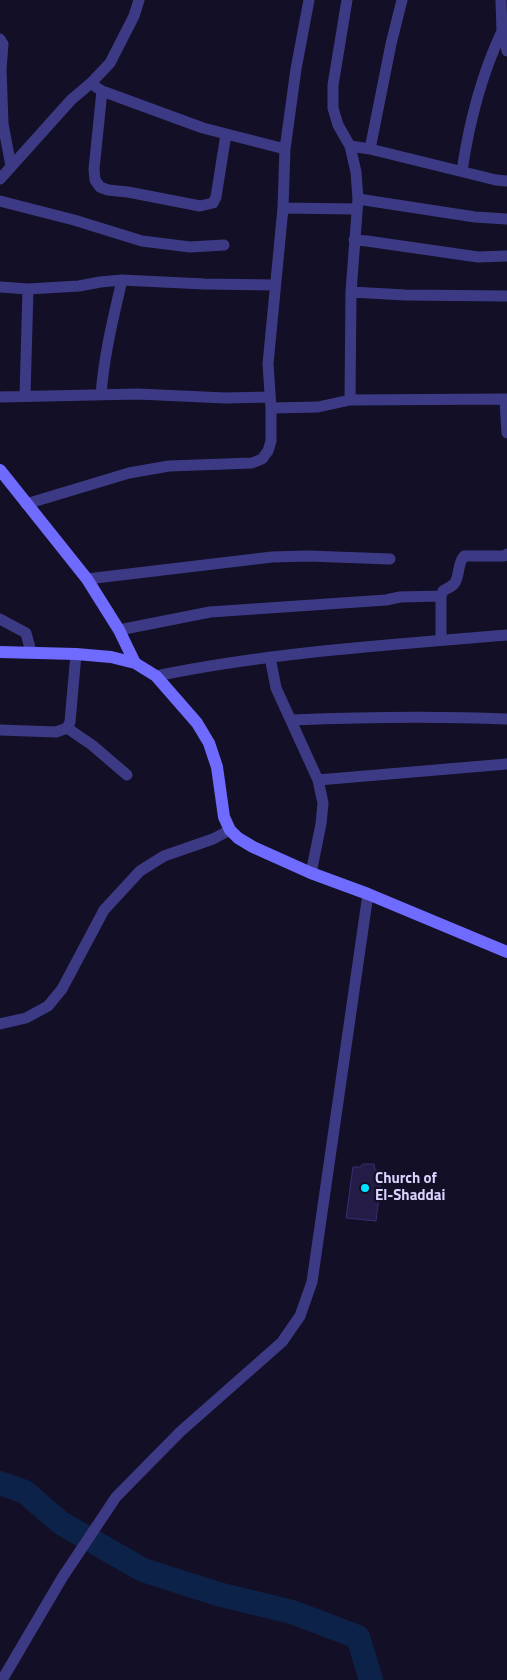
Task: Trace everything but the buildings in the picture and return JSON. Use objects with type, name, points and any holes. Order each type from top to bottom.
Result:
[{"type":"street","points":[[0,179],[71,100],[91,83],[110,62],[134,16],[139,0]]},
{"type":"street","points":[[26,504],[129,473],[169,466],[252,463],[262,458],[268,451],[271,441],[271,402],[268,364],[283,208],[286,149],[296,69],[309,0]]},
{"type":"street","points":[[347,0],[333,85],[333,108],[338,126],[350,146],[356,172],[357,204],[351,292],[350,400]]},
{"type":"street","points":[[370,149],[391,44],[402,0]]},
{"type":"street","points":[[500,0],[502,31],[507,50]]},
{"type":"street","points":[[462,172],[475,104],[490,56],[502,31]]},
{"type":"street","points":[[0,39],[3,44],[1,69],[3,124],[11,166]]},
{"type":"street","points":[[91,83],[102,91],[203,128],[286,149]]},
{"type":"street","points":[[102,91],[94,170],[95,180],[100,187],[108,190],[200,206],[213,203],[216,197],[226,134]]},
{"type":"street","points":[[350,146],[507,181]]},
{"type":"street","points":[[0,202],[74,220],[142,241],[190,247],[224,245]]},
{"type":"street","points":[[283,208],[357,204],[507,219]]},
{"type":"street","points":[[354,240],[478,258],[507,256]]},
{"type":"street","points":[[0,287],[28,289],[79,286],[122,280],[275,285]]},
{"type":"street","points":[[102,395],[103,370],[108,338],[122,280]]},
{"type":"street","points":[[25,396],[28,289]]},
{"type":"street","points":[[351,292],[405,295],[507,296]]},
{"type":"street","points":[[0,396],[138,394],[225,398],[318,407],[350,400],[506,400],[507,433]]},
{"type":"street","points":[[0,470],[87,579],[120,630],[135,663]]},
{"type":"street","points":[[441,640],[441,596],[443,591],[456,582],[461,560],[464,556],[504,556],[507,554]]},
{"type":"street","points":[[87,579],[272,557],[308,556],[390,559]]},
{"type":"street","points":[[120,630],[210,612],[386,600],[413,596],[441,596]]},
{"type":"street","points":[[0,619],[26,633],[31,652]]},
{"type":"street","points":[[156,676],[205,666],[300,652],[507,635]]},
{"type":"street","points":[[0,652],[76,654],[110,657],[135,663],[156,676],[197,723],[209,743],[216,767],[224,817],[230,830],[253,847],[311,873],[368,894],[507,952]]},
{"type":"street","points":[[0,730],[56,732],[67,728],[70,722],[76,654]]},
{"type":"street","points":[[270,657],[276,688],[318,780],[323,804],[311,873]]},
{"type":"street","points":[[292,720],[443,717],[507,719]]},
{"type":"street","points":[[67,728],[92,745],[127,774]]},
{"type":"street","points":[[318,780],[507,764]]},
{"type":"street","points":[[0,1024],[26,1018],[48,1006],[62,989],[104,910],[140,871],[164,856],[213,840],[230,830]]},
{"type":"street","points":[[2,1680],[62,1578],[116,1497],[180,1432],[282,1342],[300,1316],[312,1282],[368,894]]},
{"type":"waterway","points":[[0,1483],[25,1492],[61,1523],[143,1570],[218,1594],[292,1612],[358,1637],[371,1680]]},
{"type":"place","name":"Church of El-Shaddai","points":[[365,1188]]}]
